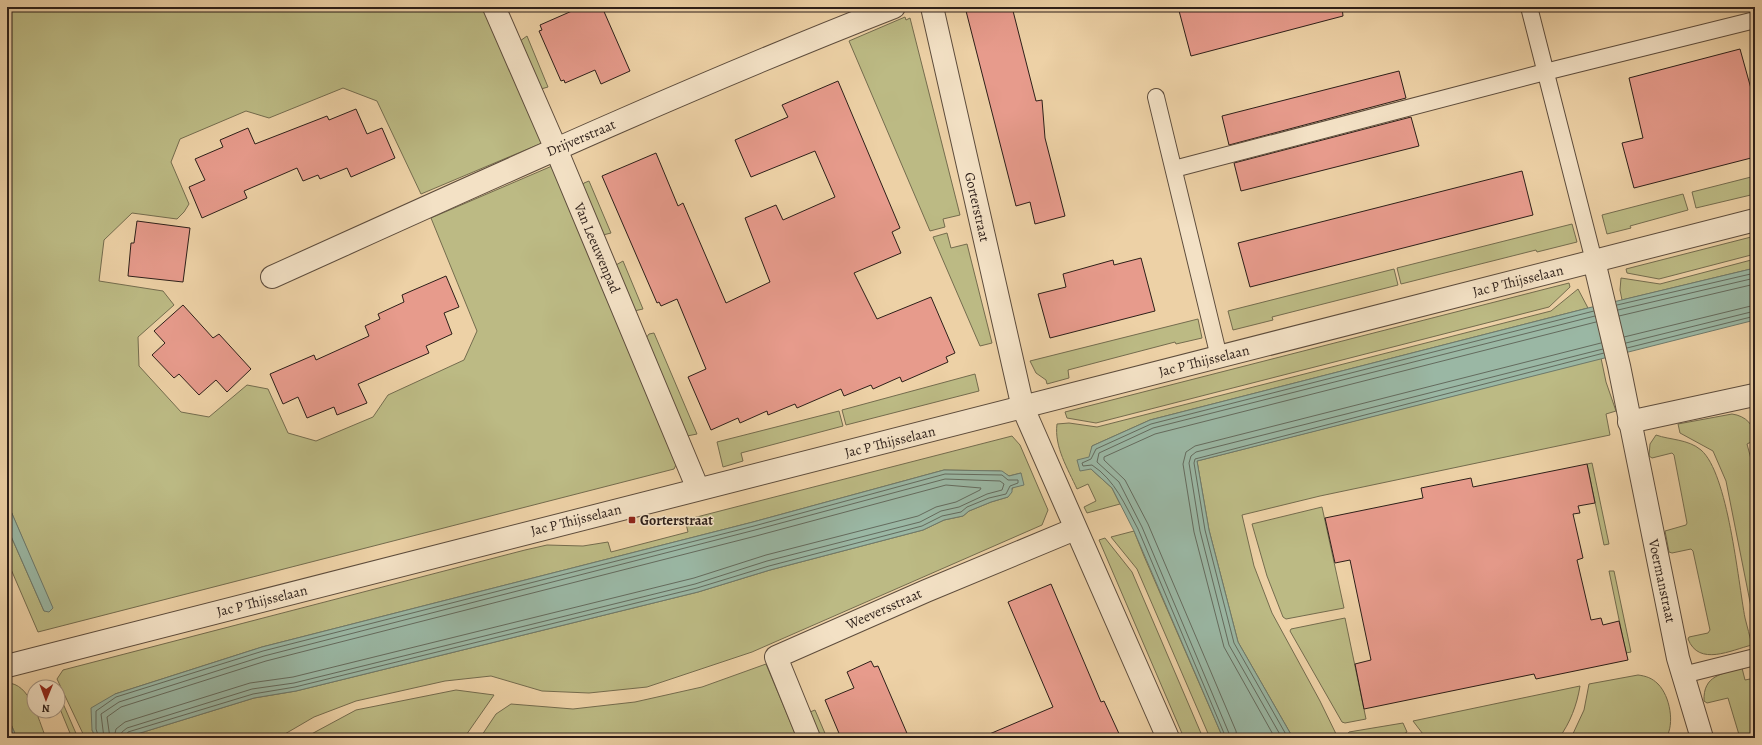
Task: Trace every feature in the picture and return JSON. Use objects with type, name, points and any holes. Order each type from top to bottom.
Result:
[{"type":"street","name":"Van Leeuwenpad","points":[[494,7],[556,149],[698,489]]},
{"type":"street","name":"Drijverstraat","points":[[272,277],[556,149],[820,36],[894,7]]},
{"type":"street","name":"Gorterstraat","points":[[932,7],[1023,408]]},
{"type":"street","name":"Jac P Thijsselaan","points":[[16,664],[1755,220]]},
{"type":"street","name":"Voermanstraat","points":[[1594,261],[1619,366],[1629,422],[1676,650],[1702,738]]},
{"type":"street","points":[[1629,422],[1754,395],[1755,397]]},
{"type":"street","points":[[1023,408],[1075,530],[1168,738]]},
{"type":"street","name":"Weeversstraat","points":[[809,738],[776,657],[926,591],[1075,530]]},
{"type":"lane","points":[[1529,7],[1594,261]]},
{"type":"lane","points":[[1174,169],[1546,72],[1755,20]]},
{"type":"lane","points":[[1156,97],[1219,357]]},
{"type":"lane","points":[[1683,676],[1755,657]]},
{"type":"shaded area","points":[[7,7],[33,7],[34,9],[38,7],[484,7],[542,143],[421,194],[377,101],[343,88],[269,118],[246,111],[180,139],[171,162],[189,204],[177,219],[132,213],[104,240],[99,281],[163,291],[174,305],[138,337],[139,366],[181,412],[209,417],[247,385],[268,389],[288,433],[316,441],[373,417],[388,395],[464,360],[477,331],[431,218],[552,166],[670,440],[676,465],[674,469],[38,632],[7,560],[7,527],[44,611],[52,608],[7,502]]},
{"type":"shaded area","points":[[905,17],[906,20],[910,18],[960,215],[943,219],[945,227],[930,231],[849,41]]},
{"type":"shaded area","points":[[527,36],[548,87],[541,89],[520,41]]},
{"type":"shaded area","points":[[1755,176],[1755,194],[1696,208],[1692,192]]},
{"type":"shaded area","points":[[589,181],[611,233],[603,235],[581,187],[584,183]]},
{"type":"shaded area","points":[[1683,194],[1688,210],[1607,234],[1602,215]]},
{"type":"shaded area","points":[[1572,224],[1577,242],[1537,252],[1536,250],[1401,284],[1397,268]]},
{"type":"shaded area","points":[[947,233],[951,248],[967,244],[992,343],[980,346],[933,237]]},
{"type":"shaded area","points":[[1755,236],[1755,254],[1659,279],[1627,273],[1626,269]]},
{"type":"shaded area","points":[[1755,259],[1755,268],[1622,300],[1620,290],[1621,278],[1660,284]]},
{"type":"shaded area","points":[[623,261],[643,309],[634,311],[616,265]]},
{"type":"shaded area","points":[[1394,269],[1398,285],[1272,317],[1273,320],[1233,330],[1228,311]]},
{"type":"shaded area","points":[[1569,283],[1570,287],[1549,307],[1096,423],[1067,418],[1065,412]]},
{"type":"shaded area","points":[[1578,289],[1588,308],[1150,420],[1092,446],[1092,470],[1112,488],[1120,504],[1087,513],[1084,507],[1096,501],[1088,484],[1077,489],[1060,449],[1057,424],[1069,423],[1097,427],[1551,311]]},
{"type":"shaded area","points":[[1198,319],[1202,338],[1176,344],[1175,342],[1068,370],[1069,378],[1047,384],[1046,380],[1036,373],[1030,361]]},
{"type":"shaded area","points":[[654,333],[697,434],[687,436],[646,338],[649,334]]},
{"type":"shaded area","points":[[1601,358],[1606,382],[1616,411],[1606,414],[1610,435],[1320,496],[1242,515],[1254,566],[1272,613],[1320,701],[1338,738],[1293,738],[1238,642],[1209,530],[1197,461]]},
{"type":"shaded area","points":[[975,374],[979,391],[846,425],[842,410]]},
{"type":"shaded area","points":[[839,411],[843,426],[741,453],[743,461],[723,467],[717,442]]},
{"type":"shaded area","points":[[1732,414],[1742,417],[1749,422],[1755,435],[1755,440],[1747,444],[1755,474],[1755,627],[1726,481],[1713,451],[1680,433],[1678,424]]},
{"type":"shaded area","points":[[1656,435],[1696,446],[1710,462],[1725,504],[1745,618],[1752,645],[1725,653],[1708,655],[1693,648],[1688,639],[1689,637],[1708,633],[1710,630],[1693,551],[1691,549],[1672,553],[1669,552],[1665,531],[1686,525],[1687,523],[1674,455],[1672,453],[1652,458],[1649,456],[1650,444]]},
{"type":"shaded area","points":[[1012,436],[1020,445],[1048,510],[1042,525],[752,652],[647,687],[589,693],[542,691],[491,676],[445,681],[356,701],[314,717],[278,738],[124,738],[254,698],[296,691],[698,592],[770,570],[923,530],[944,520],[963,516],[969,511],[1008,497],[1021,473],[1009,476],[1000,471],[944,470],[753,522],[262,647],[115,694],[92,730],[96,738],[85,738],[66,698],[66,679],[57,679],[63,670],[525,550],[547,545],[583,546],[608,542],[611,552],[688,532],[685,520]]},
{"type":"shaded area","points":[[1592,463],[1609,544],[1604,545],[1587,464]]},
{"type":"shaded area","points":[[1322,507],[1344,608],[1286,619],[1283,617],[1267,576],[1252,524]]},
{"type":"shaded area","points":[[1134,531],[1223,738],[1210,738],[1137,569],[1111,537]]},
{"type":"shaded area","points":[[1105,538],[1132,572],[1203,738],[1184,738],[1099,540]]},
{"type":"shaded area","points":[[1609,571],[1614,571],[1631,652],[1626,653]]},
{"type":"shaded area","points":[[1345,618],[1366,719],[1345,723],[1342,722],[1290,631],[1291,629]]},
{"type":"shaded area","points":[[766,664],[797,738],[480,738],[496,714],[511,704],[573,709],[635,702],[702,687]]},
{"type":"shaded area","points":[[1742,668],[1745,680],[1755,678],[1755,738],[1740,738],[1728,698],[1707,703],[1704,701],[1705,692],[1710,681],[1721,674]]},
{"type":"shaded area","points":[[1638,675],[1653,680],[1658,684],[1666,696],[1671,718],[1669,732],[1666,738],[1571,738],[1584,710],[1589,684]]},
{"type":"shaded area","points":[[7,683],[15,685],[22,689],[26,694],[26,719],[39,719],[46,738],[17,738],[7,715]]},
{"type":"shaded area","points":[[1580,686],[1572,714],[1559,738],[1426,738],[1413,721]]},
{"type":"shaded area","points":[[456,690],[494,695],[464,738],[304,738],[356,710]]},
{"type":"shaded area","points":[[66,710],[78,738],[72,738],[64,719],[66,719]]},
{"type":"shaded area","points":[[815,710],[827,738],[817,738],[810,712]]},
{"type":"shaded area","points":[[1403,723],[1407,732],[1397,738],[1348,738],[1347,735],[1349,732]]},
{"type":"water","points":[[1755,268],[1755,320],[1197,461],[1209,530],[1238,642],[1293,738],[1223,738],[1134,531],[1112,488],[1091,469],[1080,471],[1077,460],[1089,457],[1092,446],[1150,420],[1588,308]]},
{"type":"water","points":[[944,470],[1002,471],[1009,476],[1021,473],[1024,485],[1012,488],[1012,492],[1008,497],[969,511],[963,516],[944,520],[923,530],[770,570],[698,592],[296,691],[254,698],[124,738],[96,738],[92,730],[91,708],[115,694],[262,647],[753,522]]},
{"type":"water","points":[[7,502],[53,608],[49,612],[44,611],[7,527]]},
{"type":"water","points":[[7,716],[17,738],[7,738]]},
{"type":"building","points":[[581,7],[602,7],[630,71],[601,84],[595,70],[565,83],[564,80],[561,81],[539,31],[542,30],[540,25]]},
{"type":"building","points":[[965,7],[1012,7],[1036,101],[1042,100],[1045,138],[1065,216],[1035,224],[1030,202],[1016,206]]},
{"type":"building","points":[[1178,7],[1342,7],[1343,16],[1191,56]]},
{"type":"building","points":[[1740,49],[1755,103],[1755,157],[1634,188],[1622,143],[1643,138],[1629,78]]},
{"type":"building","points":[[1399,71],[1406,98],[1229,145],[1222,116]]},
{"type":"building","points":[[838,81],[900,228],[892,232],[901,253],[854,273],[877,319],[931,297],[955,353],[946,357],[948,362],[902,382],[900,377],[873,389],[871,385],[844,396],[841,389],[797,408],[795,404],[768,415],[767,411],[740,423],[738,418],[711,430],[688,377],[706,369],[677,299],[661,306],[659,302],[657,303],[602,176],[656,153],[678,206],[683,203],[726,303],[770,282],[745,218],[776,205],[783,220],[835,197],[815,151],[751,177],[735,140],[788,117],[782,105]]},
{"type":"building","points":[[356,109],[367,134],[382,128],[395,158],[351,177],[347,168],[320,179],[318,175],[303,181],[297,168],[244,191],[247,198],[202,218],[189,187],[205,180],[195,159],[223,147],[220,140],[248,128],[255,144],[327,116],[329,120]]},
{"type":"building","points":[[1411,117],[1419,146],[1241,191],[1234,163]]},
{"type":"building","points":[[1522,171],[1533,215],[1250,287],[1238,243]]},
{"type":"building","points":[[137,221],[190,228],[183,282],[128,276],[131,243],[134,243]]},
{"type":"building","points":[[1141,258],[1155,311],[1050,338],[1038,294],[1066,287],[1063,274],[1113,260],[1114,265]]},
{"type":"building","points":[[446,276],[459,307],[444,313],[452,334],[426,346],[429,353],[358,384],[367,403],[337,415],[334,407],[307,418],[298,397],[283,404],[270,374],[314,355],[316,360],[369,336],[365,326],[380,319],[378,314],[404,302],[402,295]]},
{"type":"building","points":[[183,305],[213,338],[219,334],[251,369],[227,392],[216,380],[199,395],[179,374],[174,378],[152,355],[165,343],[154,331]]},
{"type":"building","points":[[1587,464],[1595,503],[1578,506],[1580,513],[1573,514],[1583,558],[1577,560],[1591,620],[1601,618],[1603,625],[1619,621],[1628,660],[1536,679],[1534,674],[1364,709],[1355,664],[1371,660],[1350,560],[1335,563],[1325,518],[1423,498],[1421,488],[1471,478],[1473,487]]},
{"type":"building","points":[[1051,584],[1101,702],[1104,701],[1121,738],[980,738],[1053,707],[1008,602]]},
{"type":"building","points":[[871,661],[874,667],[878,666],[909,738],[841,738],[825,700],[854,688],[847,672]]},
{"type":"place","name":"Gorterstraat","points":[[632,520]]}]
